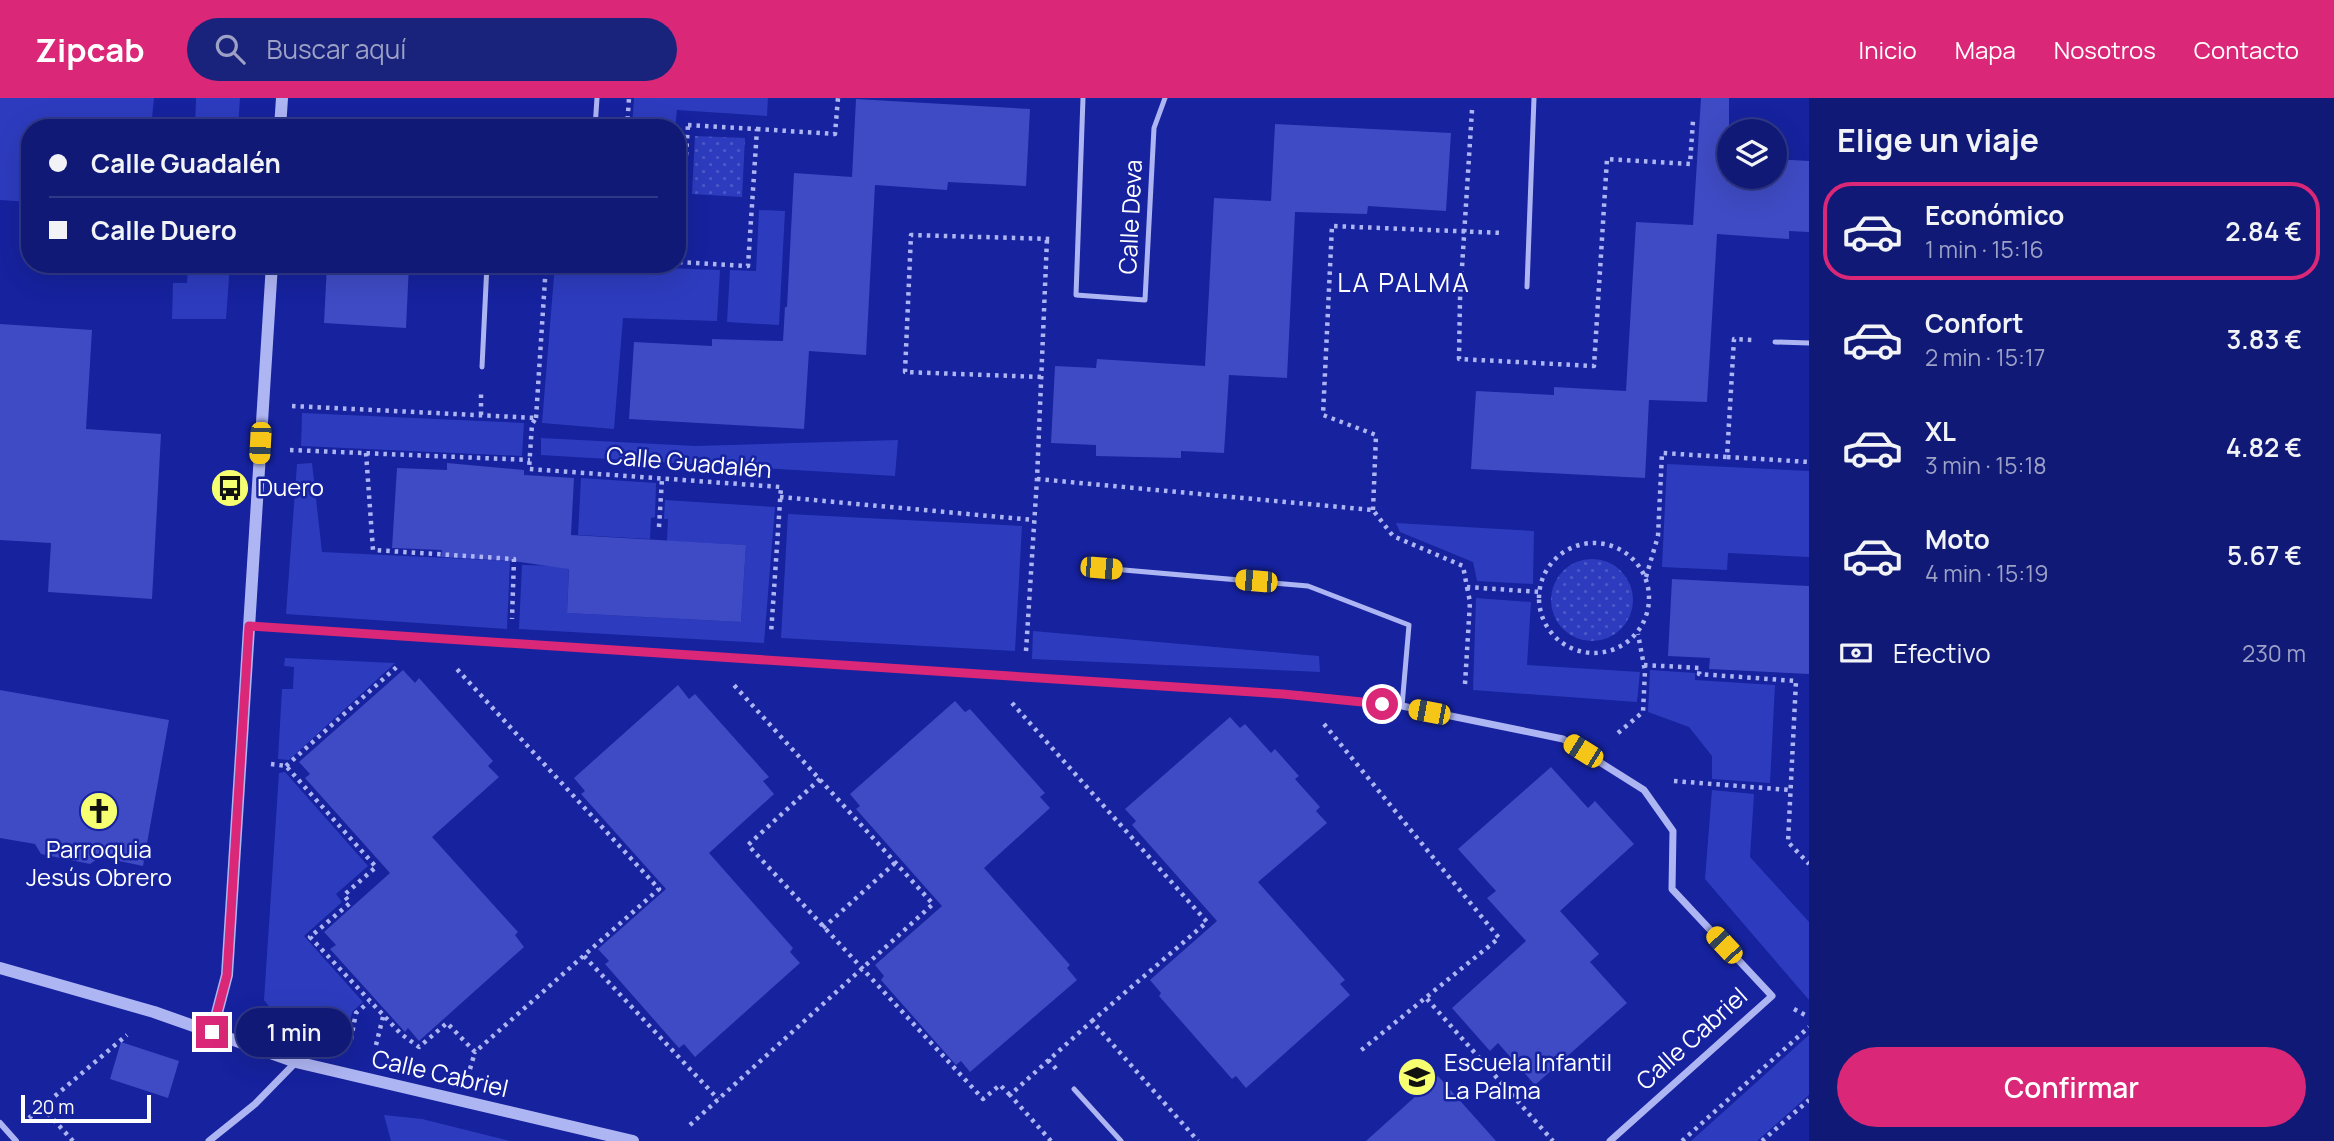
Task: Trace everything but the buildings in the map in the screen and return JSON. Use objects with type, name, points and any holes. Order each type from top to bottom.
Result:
[{"type":"street","points":[[281,119],[282,98]]},
{"type":"street","points":[[212,1032],[227,975],[271,273]]},
{"type":"street","points":[[249,626],[1288,695],[1402,706]]},
{"type":"street","name":"Calle Cabriel","points":[[1402,706],[1563,738],[1644,790],[1673,831],[1672,889],[1772,996],[1610,1141]]},
{"type":"street","name":"Calle Cabriel","points":[[0,968],[153,1012],[296,1062],[633,1141]]},
{"type":"street","points":[[209,1141],[255,1104],[296,1062]]},
{"type":"street","points":[[0,1123],[16,1141]]},
{"type":"lane","points":[[596,119],[597,98]]},
{"type":"lane","name":"Calle Deva","points":[[1083,98],[1076,295],[1144,300],[1154,128],[1165,98]]},
{"type":"lane","points":[[1527,287],[1534,98]]},
{"type":"lane","points":[[482,367],[487,273]]},
{"type":"lane","points":[[1775,341],[1809,344]]},
{"type":"lane","points":[[1101,568],[1308,586],[1409,625],[1402,706]]},
{"type":"lane","points":[[1074,1089],[1121,1141]]},
{"type":"path","points":[[628,119],[629,98]]},
{"type":"path","points":[[686,143],[688,125],[835,134],[838,98]]},
{"type":"path","points":[[1472,110],[1459,359],[1594,366],[1607,159],[1690,164],[1693,121]]},
{"type":"path","points":[[686,263],[748,267],[757,129]]},
{"type":"path","points":[[1465,684],[1470,602],[1463,566],[1393,536],[1373,510],[1376,435],[1323,415],[1332,226],[1529,234]]},
{"type":"path","points":[[1041,377],[905,372],[911,235],[1078,240]]},
{"type":"path","points":[[1025,655],[1037,479],[1047,239]]},
{"type":"path","points":[[290,450],[530,460],[532,424],[536,418],[544,273]]},
{"type":"path","points":[[1727,457],[1734,340],[1775,341]]},
{"type":"path","points":[[292,406],[536,418]]},
{"type":"path","points":[[366,453],[373,550],[514,559],[513,605]]},
{"type":"path","points":[[1646,577],[1658,536],[1662,453],[1809,462]]},
{"type":"path","name":"Calle Guadalén","points":[[530,460],[529,469],[781,487],[771,639]]},
{"type":"path","points":[[659,527],[662,479]]},
{"type":"path","points":[[1037,479],[1373,510]]},
{"type":"path","points":[[780,496],[1034,520]]},
{"type":"path","points":[[1600,542],[1619,548],[1635,559],[1646,577],[1650,596],[1647,616],[1637,633],[1623,646],[1605,653],[1587,653],[1569,648],[1554,637],[1543,621],[1539,602],[1540,584],[1549,566],[1562,553],[1580,544],[1600,542]]},
{"type":"path","points":[[1467,587],[1540,592]]},
{"type":"path","points":[[1618,733],[1643,712],[1644,665],[1637,633]]},
{"type":"path","points":[[286,766],[408,656]]},
{"type":"path","points":[[448,659],[659,889],[475,1052],[470,1069]]},
{"type":"path","points":[[1644,665],[1700,668],[1699,674],[1796,681],[1788,842],[1809,864]]},
{"type":"path","points":[[690,1125],[933,904],[730,681]]},
{"type":"path","points":[[1011,702],[1207,922],[1092,1021]]},
{"type":"path","points":[[1320,719],[1499,938],[1359,1052]]},
{"type":"path","points":[[271,764],[286,766],[376,867],[344,895],[350,903],[310,937],[383,1017],[419,1046],[447,1023],[475,1052]]},
{"type":"path","points":[[820,779],[748,845],[983,1099],[1000,1085],[1010,1095]]},
{"type":"path","points":[[1674,781],[1790,790]]},
{"type":"path","points":[[823,928],[895,863]]},
{"type":"path","points":[[584,956],[718,1099]]},
{"type":"path","points":[[1427,999],[1553,1141]]},
{"type":"path","points":[[351,1039],[356,1013],[369,1002]]},
{"type":"path","points":[[376,1045],[383,1017]]},
{"type":"path","points":[[1682,1141],[1809,1027]]},
{"type":"path","points":[[10,1135],[129,1033]]},
{"type":"path","points":[[1762,1141],[1809,1100]]},
{"type":"path","points":[[42,1107],[73,1141]]},
{"type":"shaded area","points":[[0,98],[154,98],[152,119],[21,119],[21,201],[0,200]]},
{"type":"shaded area","points":[[196,98],[240,98],[239,119],[195,119]]},
{"type":"shaded area","points":[[634,98],[768,98],[767,116],[677,110],[676,119],[633,119]]},
{"type":"shaded area","points":[[695,136],[745,138],[742,197],[692,194]]},
{"type":"shaded area","points":[[759,210],[785,211],[779,325],[727,322],[730,270],[756,271]]},
{"type":"shaded area","points":[[686,269],[720,270],[717,321],[623,318],[614,429],[542,423],[554,273],[686,273]]},
{"type":"shaded area","points":[[188,273],[229,273],[226,319],[172,319],[173,283],[187,283]]},
{"type":"shaded area","points":[[302,413],[524,423],[522,456],[301,446]]},
{"type":"shaded area","points":[[541,438],[695,446],[898,440],[895,476],[541,455]]},
{"type":"shaded area","points":[[312,463],[322,552],[510,561],[507,629],[286,614],[297,464]]},
{"type":"shaded area","points":[[1667,464],[1809,471],[1809,557],[1728,553],[1727,570],[1662,567]]},
{"type":"shaded area","points":[[581,478],[656,483],[655,517],[651,518],[650,539],[578,535]]},
{"type":"shaded area","points":[[665,500],[775,507],[764,643],[519,629],[522,565],[569,566],[567,613],[741,622],[746,545],[667,541]]},
{"type":"shaded area","points":[[788,514],[1022,526],[1015,651],[781,638]]},
{"type":"shaded area","points":[[1396,523],[1534,531],[1533,584],[1477,581],[1473,562],[1400,532]]},
{"type":"shaded area","points":[[1592,559],[1608,562],[1621,571],[1630,584],[1633,600],[1630,616],[1621,629],[1608,638],[1592,641],[1576,638],[1563,629],[1554,616],[1551,600],[1554,584],[1563,571],[1576,562]]},
{"type":"shaded area","points":[[1476,598],[1531,602],[1527,665],[1640,672],[1637,702],[1473,690]]},
{"type":"shaded area","points":[[1033,631],[1319,656],[1320,672],[1032,659]]},
{"type":"shaded area","points":[[285,658],[395,663],[289,760],[278,759],[282,689],[293,689],[294,667],[284,666]]},
{"type":"shaded area","points":[[1650,670],[1695,673],[1695,680],[1775,685],[1770,783],[1712,779],[1712,756],[1689,727],[1648,712]]},
{"type":"shaded area","points":[[285,772],[368,866],[336,894],[342,902],[304,936],[363,1002],[352,1012],[348,1030],[275,1014],[264,1000],[279,773]]},
{"type":"shaded area","points":[[1712,790],[1754,794],[1750,857],[1809,922],[1809,1000],[1705,879]]},
{"type":"shaded area","points":[[1809,1035],[1809,1095],[1757,1141],[1691,1141]]},
{"type":"shaded area","points":[[384,1115],[422,1119],[510,1141],[391,1141]]},
{"type":"place","name":"Duero","points":[[230,488]]},
{"type":"place","name":"Parroquia Jesús Obrero","points":[[99,811]]},
{"type":"place","name":"Escuela Infantil La Palma","points":[[1417,1077]]},
{"type":"district","name":"LA PALMA","points":[[1404,283]]},
{"type":"route","points":[[212,1032],[227,975],[249,626],[1283,694],[1382,704]]}]
